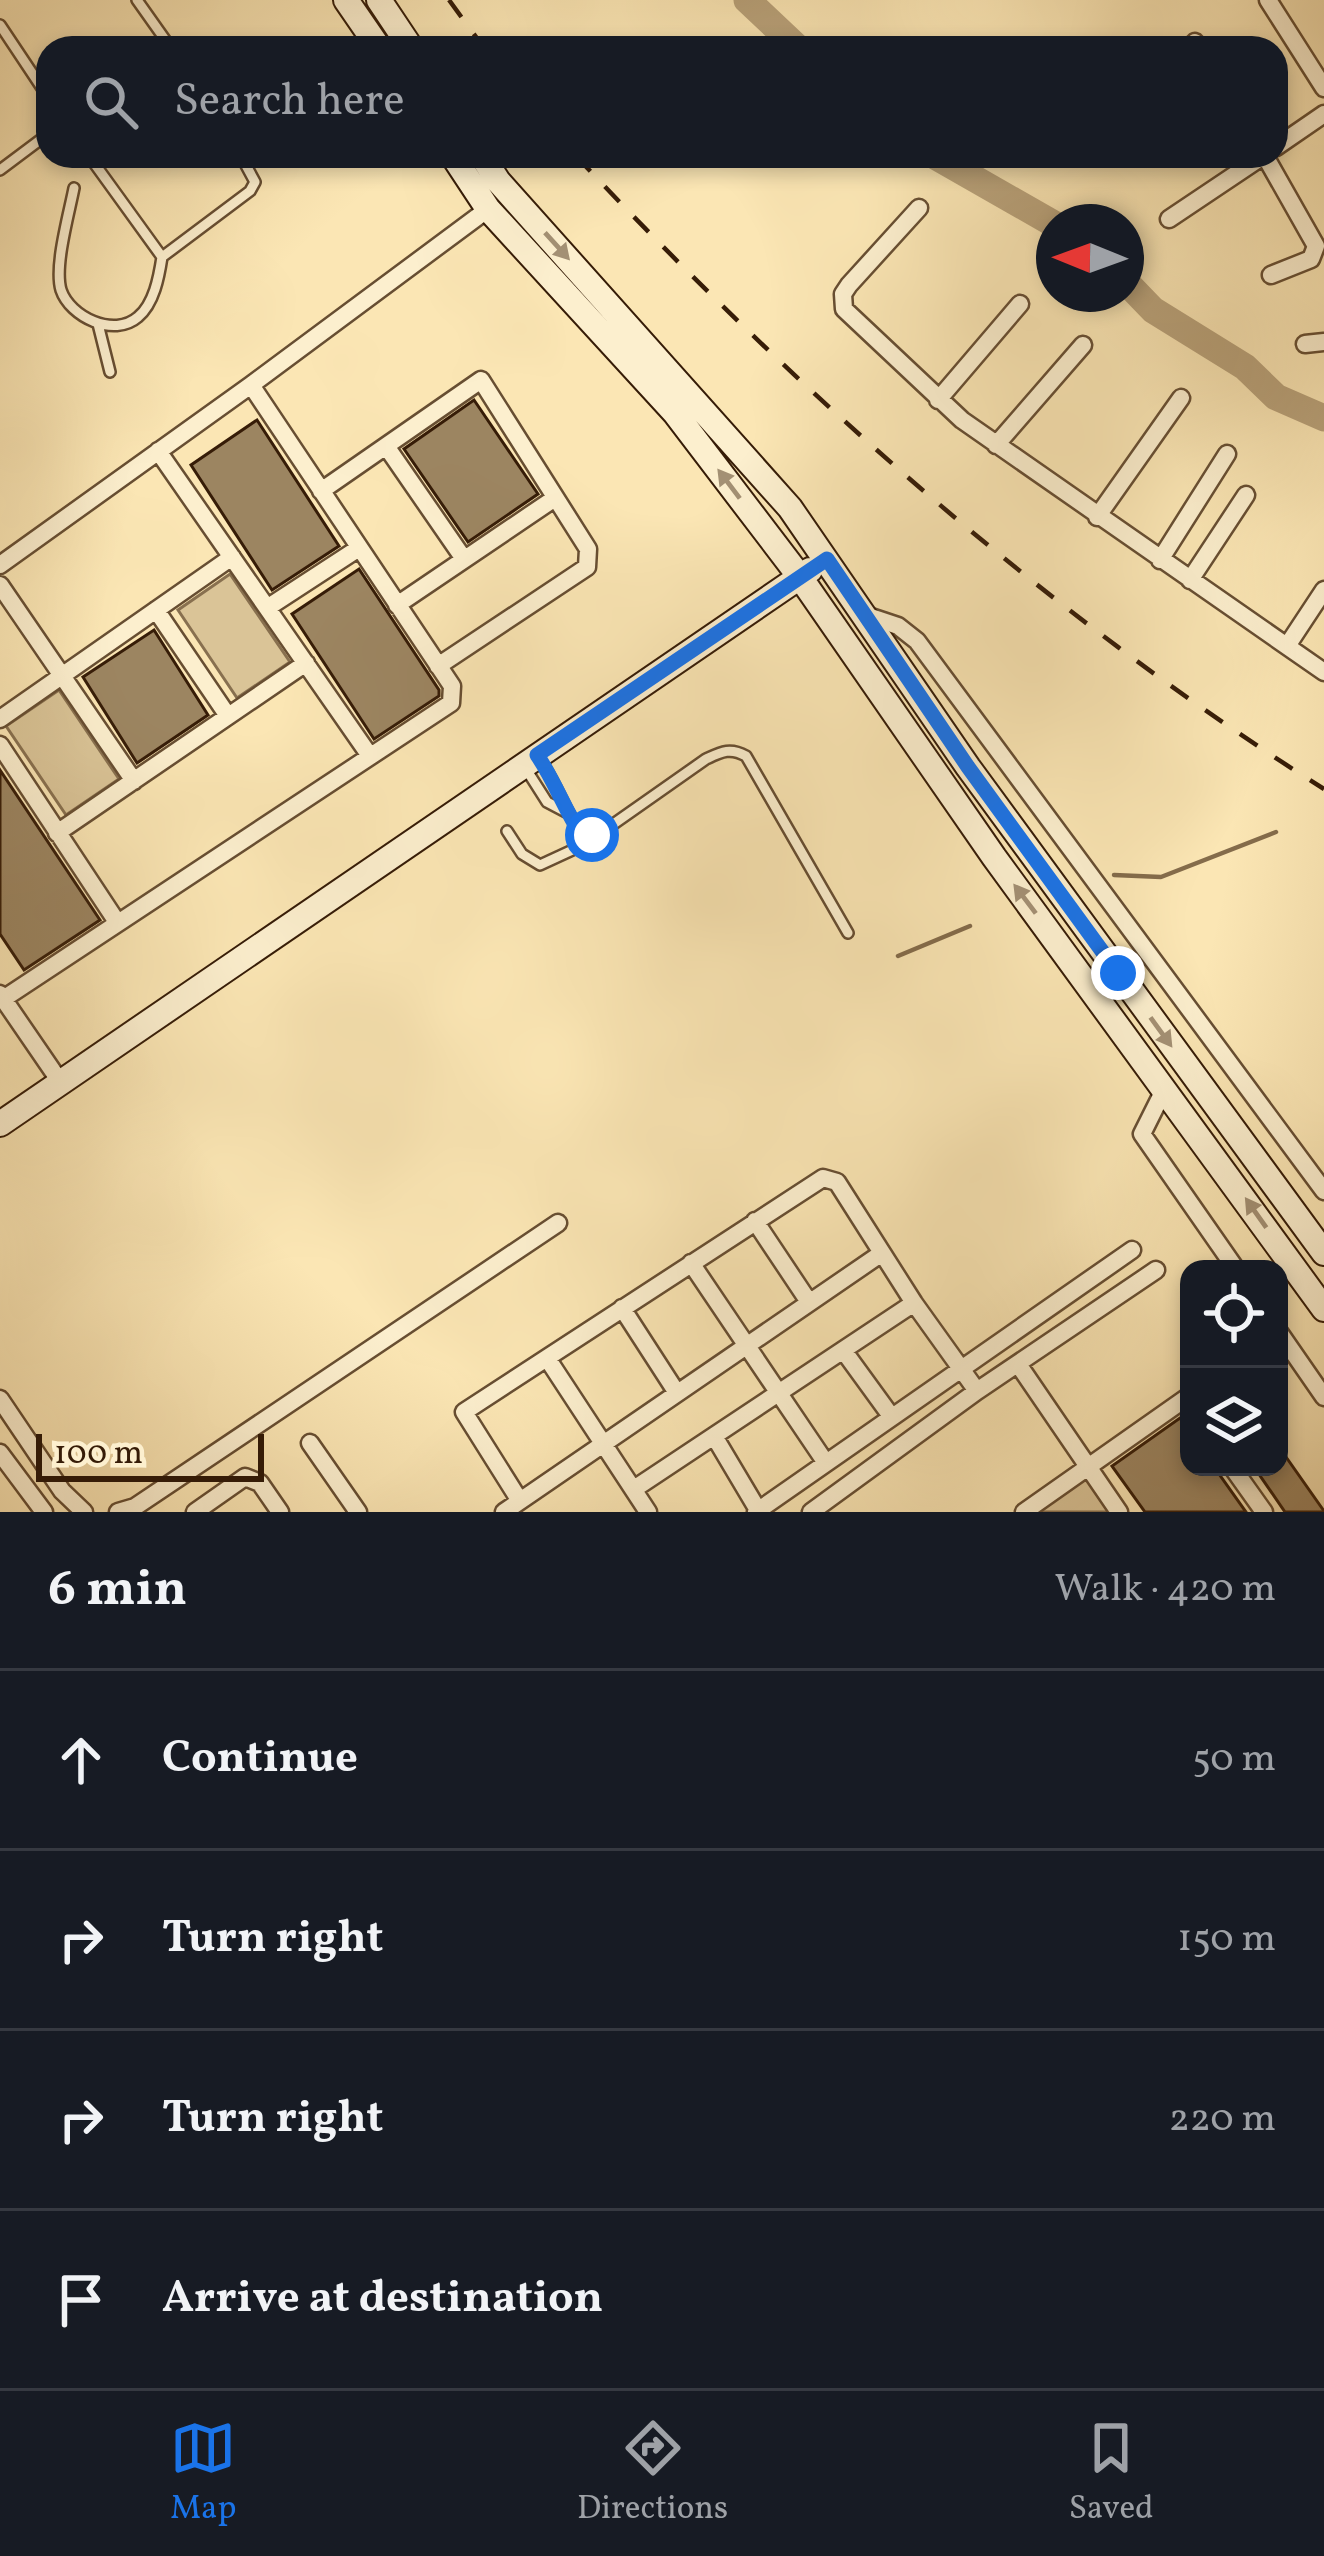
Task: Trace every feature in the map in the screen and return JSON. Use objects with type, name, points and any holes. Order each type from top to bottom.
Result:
[{"type":"main road","points":[[346,0],[371,36]]},
{"type":"main road","points":[[379,0],[403,36]]},
{"type":"main road","points":[[461,168],[488,208],[675,413],[800,577],[994,857],[1324,1309]]},
{"type":"main road","points":[[490,168],[776,492],[968,767],[1324,1253]]},
{"type":"main road","points":[[0,1124],[827,559]]},
{"type":"street","points":[[1268,0],[1324,88]]},
{"type":"street","points":[[1288,139],[1324,114]]},
{"type":"street","points":[[1169,219],[1246,168]]},
{"type":"street","points":[[1271,168],[1316,246],[1311,260],[1271,275]]},
{"type":"street","points":[[0,566],[488,208]]},
{"type":"street","points":[[919,208],[848,284],[844,309],[938,400],[996,446],[1322,667]]},
{"type":"street","points":[[938,400],[1021,304]]},
{"type":"street","points":[[1304,344],[1324,342]]},
{"type":"street","points":[[996,446],[1083,345]]},
{"type":"street","points":[[321,491],[481,380],[589,549],[587,567],[438,666]]},
{"type":"street","points":[[61,1083],[2,997],[451,703],[452,686],[251,386]]},
{"type":"street","points":[[1097,517],[1181,398]]},
{"type":"street","points":[[386,446],[464,559]]},
{"type":"street","points":[[158,451],[370,756]]},
{"type":"street","points":[[1160,560],[1227,454]]},
{"type":"street","points":[[1190,580],[1246,495]]},
{"type":"street","points":[[397,605],[555,498]]},
{"type":"street","points":[[267,608],[359,548]]},
{"type":"street","points":[[0,718],[232,557]]},
{"type":"street","points":[[0,585],[134,781]]},
{"type":"street","points":[[1287,646],[1324,590]]},
{"type":"street","points":[[156,610],[228,716]]},
{"type":"street","points":[[866,615],[898,626],[917,640],[1324,1191]]},
{"type":"street","points":[[58,833],[305,663]]},
{"type":"street","points":[[0,746],[117,922]]},
{"type":"street","points":[[1166,1088],[1142,1134],[1229,1260]]},
{"type":"street","points":[[520,1501],[464,1412],[817,1180],[837,1182],[914,1304],[977,1391]]},
{"type":"street","points":[[755,1221],[809,1302]]},
{"type":"street","points":[[118,1512],[135,1507],[558,1223]]},
{"type":"street","points":[[714,1436],[757,1511],[1132,1250]]},
{"type":"street","points":[[504,1512],[882,1253]]},
{"type":"street","points":[[691,1263],[826,1462]]},
{"type":"street","points":[[811,1512],[977,1391],[1156,1270]]},
{"type":"street","points":[[634,1489],[914,1304]]},
{"type":"street","points":[[622,1308],[676,1393]]},
{"type":"street","points":[[1288,1345],[1324,1397]]},
{"type":"street","points":[[843,1351],[891,1416]]},
{"type":"street","points":[[547,1358],[648,1512]]},
{"type":"street","points":[[1018,1364],[1119,1512]]},
{"type":"street","points":[[0,1399],[62,1491],[84,1512]]},
{"type":"street","points":[[1024,1512],[1180,1406]]},
{"type":"street","points":[[310,1443],[358,1512]]},
{"type":"street","points":[[0,1454],[44,1512]]},
{"type":"street","points":[[1238,1476],[1264,1512]]},
{"type":"street","points":[[195,1512],[244,1478],[260,1483],[280,1512]]},
{"type":"lane","points":[[137,0],[160,36]]},
{"type":"lane","points":[[0,25],[36,79]]},
{"type":"lane","points":[[0,170],[36,143]]},
{"type":"lane","points":[[74,188],[58,278],[62,295],[98,324],[124,324],[139,316],[159,279],[161,257],[98,168]]},
{"type":"lane","points":[[161,257],[250,191],[255,182],[247,168]]},
{"type":"lane","points":[[98,324],[110,372]]},
{"type":"lane","points":[[507,831],[522,854],[539,865],[595,837],[706,759],[736,751],[746,756],[848,933]]},
{"type":"lane","points":[[530,760],[556,783],[586,852],[592,850],[595,837]]},
{"type":"lane","points":[[530,760],[547,802],[566,812]]},
{"type":"shaded area","points":[[230,574],[290,662],[237,698],[178,610]]},
{"type":"shaded area","points":[[59,690],[119,779],[66,815],[6,726]]},
{"type":"shaded area","points":[[1086,1476],[1111,1512],[1034,1512]]},
{"type":"building","points":[[474,400],[538,494],[468,542],[404,449]]},
{"type":"building","points":[[257,420],[339,546],[272,590],[191,465]]},
{"type":"building","points":[[359,569],[439,690],[439,696],[374,739],[292,614]]},
{"type":"building","points":[[154,630],[208,715],[137,763],[83,677]]},
{"type":"building","points":[[0,770],[100,920],[24,970],[0,934]]},
{"type":"building","points":[[1180,1418],[1180,1476],[1220,1476],[1246,1512],[1145,1512],[1112,1466]]},
{"type":"building","points":[[1288,1460],[1324,1512],[1285,1512],[1260,1476],[1288,1476]]},
{"type":"waterway","points":[[747,0],[785,36]]},
{"type":"waterway","points":[[956,168],[1036,214]]},
{"type":"waterway","points":[[1144,301],[1245,367],[1276,397],[1324,418]]},
{"type":"waterway","points":[[1114,875],[1161,877],[1276,832]]},
{"type":"waterway","points":[[898,956],[970,926]]},
{"type":"railway","points":[[449,0],[475,36]]},
{"type":"railway","points":[[587,168],[748,331],[930,496],[1122,650],[1324,789]]},
{"type":"route","points":[[592,835],[582,836],[537,755],[827,559],[968,767],[1118,973]]}]
